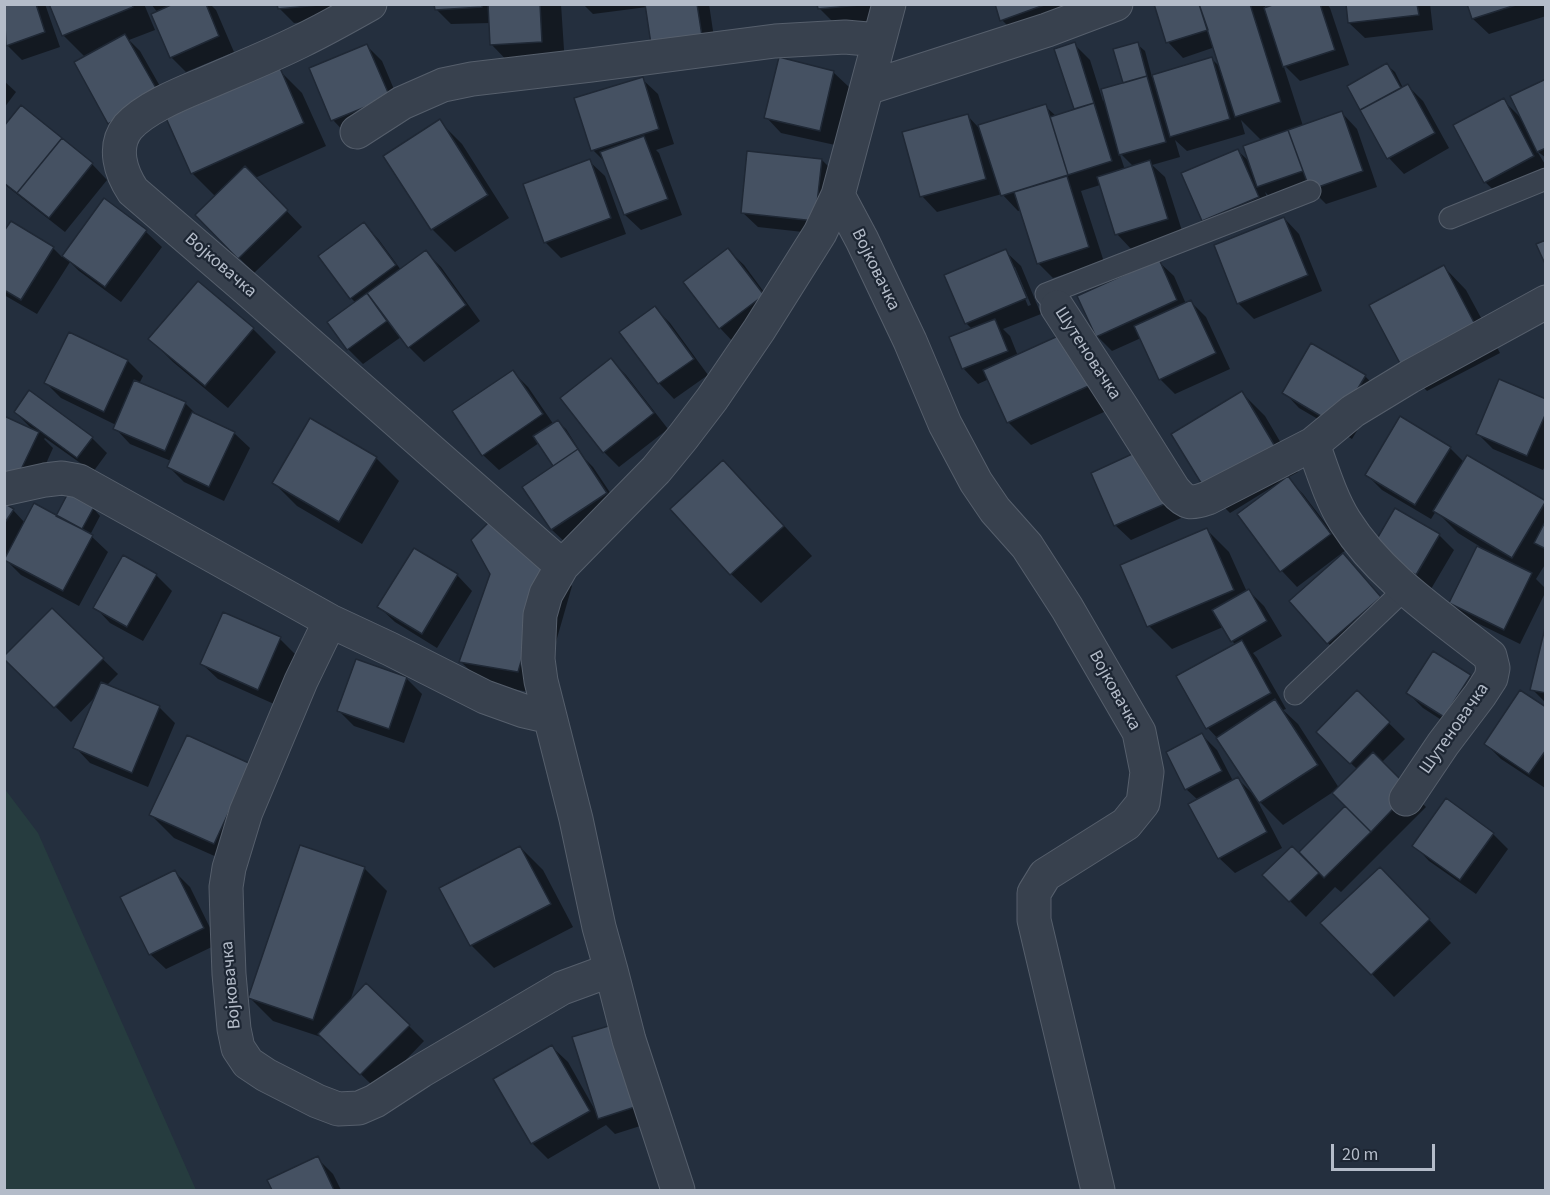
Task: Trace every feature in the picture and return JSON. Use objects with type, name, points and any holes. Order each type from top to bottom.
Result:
[{"type":"street","name":"Војковачка","points":[[370,4],[301,41],[165,100],[128,128],[121,139],[120,165],[133,191],[562,566]]},
{"type":"street","name":"Војковачка","points":[[678,1191],[629,1040],[599,927],[576,819],[541,681],[538,659],[540,615],[546,594],[562,566],[656,470],[712,399],[820,233],[838,195],[889,4]]},
{"type":"street","points":[[867,88],[1047,30],[1116,4]]},
{"type":"street","points":[[357,132],[402,103],[443,85],[472,79],[775,41],[845,37],[879,40]]},
{"type":"street","name":"Војковачка","points":[[838,195],[910,341],[945,424],[976,482],[995,510],[1028,546],[1139,732],[1148,772],[1143,803],[1126,824],[1045,875],[1034,893],[1034,920],[1098,1191]]},
{"type":"street","name":"Шутеновачка","points":[[1057,308],[1167,480],[1183,501],[1194,503],[1313,444],[1353,411],[1409,377],[1537,318]]},
{"type":"street","name":"Шутеновачка","points":[[1313,444],[1344,520],[1367,552],[1395,581],[1490,656],[1493,668],[1491,678],[1406,799]]},
{"type":"street","points":[[4,489],[62,478],[79,481],[330,621],[485,697],[524,711],[550,717]]},
{"type":"street","name":"Војковачка","points":[[330,621],[301,681],[246,812],[229,868],[226,887],[226,921],[234,1029],[238,1048],[248,1063],[266,1076],[317,1101],[338,1109],[359,1108],[375,1101],[421,1071],[562,988],[611,970]]},
{"type":"lane","points":[[1450,218],[1545,179]]},
{"type":"lane","name":"Шутеновачка","points":[[1057,308],[1046,294],[1310,191]]},
{"type":"lane","points":[[1295,694],[1405,589]]},
{"type":"green space","points":[[4,788],[38,833],[196,1190],[5,1190]]},
{"type":"building","points":[[4,4],[36,4],[45,32],[6,46]]},
{"type":"building","points":[[49,4],[132,4],[133,7],[62,36]]},
{"type":"building","points":[[173,4],[206,4],[219,36],[170,58],[151,14]]},
{"type":"building","points":[[277,4],[329,4],[278,9]]},
{"type":"building","points":[[434,4],[482,4],[482,7],[435,10]]},
{"type":"building","points":[[488,4],[540,4],[542,42],[490,45]]},
{"type":"building","points":[[645,4],[697,4],[702,36],[651,44]]},
{"type":"building","points":[[817,4],[870,4],[818,9]]},
{"type":"building","points":[[995,4],[1047,4],[1000,21]]},
{"type":"building","points":[[1154,4],[1199,4],[1208,30],[1166,43]]},
{"type":"building","points":[[1199,4],[1250,4],[1281,102],[1235,117]]},
{"type":"building","points":[[1275,4],[1320,4],[1335,50],[1283,67],[1264,8]]},
{"type":"building","points":[[1346,4],[1417,4],[1419,15],[1348,23]]},
{"type":"building","points":[[1467,4],[1519,4],[1472,19]]},
{"type":"building","points":[[125,34],[160,95],[108,124],[74,62]]},
{"type":"building","points":[[1075,42],[1094,103],[1074,109],[1054,49]]},
{"type":"building","points":[[1138,42],[1147,76],[1123,83],[1113,49]]},
{"type":"building","points":[[367,44],[390,97],[331,121],[309,68]]},
{"type":"building","points":[[779,57],[834,71],[820,131],[764,118]]},
{"type":"building","points":[[1212,57],[1230,119],[1170,137],[1152,75]]},
{"type":"building","points":[[1387,63],[1401,88],[1360,110],[1347,86]]},
{"type":"building","points":[[280,68],[304,123],[191,174],[166,118]]},
{"type":"building","points":[[1147,76],[1166,142],[1119,155],[1101,89]]},
{"type":"building","points":[[643,77],[659,129],[591,151],[574,98]]},
{"type":"building","points":[[1546,79],[1546,148],[1537,152],[1510,96]]},
{"type":"building","points":[[1408,84],[1435,133],[1387,159],[1360,110]]},
{"type":"building","points":[[1504,98],[1534,156],[1484,183],[1453,125]]},
{"type":"building","points":[[1094,103],[1112,161],[1068,175],[1050,117]]},
{"type":"building","points":[[1046,104],[1068,175],[1001,196],[978,125]]},
{"type":"building","points":[[21,105],[62,138],[17,193],[4,183],[4,126]]},
{"type":"building","points":[[1342,111],[1363,171],[1310,190],[1288,130]]},
{"type":"building","points":[[968,114],[986,179],[920,197],[902,132]]},
{"type":"building","points":[[440,119],[488,195],[431,230],[383,156]]},
{"type":"building","points":[[1288,130],[1303,171],[1257,187],[1243,146]]},
{"type":"building","points":[[644,136],[668,199],[624,215],[600,152]]},
{"type":"building","points":[[62,138],[93,163],[49,218],[17,193]]},
{"type":"building","points":[[1238,149],[1259,197],[1202,221],[1181,173]]},
{"type":"building","points":[[747,151],[822,159],[815,221],[741,213]]},
{"type":"building","points":[[590,159],[611,218],[544,243],[523,184]]},
{"type":"building","points":[[1150,160],[1168,219],[1115,235],[1097,177]]},
{"type":"building","points":[[245,166],[288,210],[238,259],[195,215]]},
{"type":"building","points":[[1067,176],[1089,247],[1037,264],[1014,192]]},
{"type":"building","points":[[104,198],[147,230],[105,287],[62,256]]},
{"type":"building","points":[[1284,217],[1308,275],[1237,304],[1214,245]]},
{"type":"building","points":[[11,221],[54,247],[21,300],[4,290],[4,231]]},
{"type":"building","points":[[364,222],[396,265],[350,299],[318,256]]},
{"type":"building","points":[[1546,240],[1546,266],[1536,244]]},
{"type":"building","points":[[728,248],[764,295],[719,329],[683,282]]},
{"type":"building","points":[[1006,249],[1027,298],[965,324],[944,275]]},
{"type":"building","points":[[426,250],[466,305],[408,348],[367,293]]},
{"type":"building","points":[[1159,259],[1177,300],[1096,337],[1077,296]]},
{"type":"building","points":[[1444,265],[1478,330],[1403,369],[1369,305]]},
{"type":"building","points":[[198,281],[254,328],[205,386],[148,339]]},
{"type":"building","points":[[367,293],[387,321],[347,350],[327,322]]},
{"type":"building","points":[[1191,300],[1216,353],[1159,380],[1134,326]]},
{"type":"building","points":[[655,306],[694,359],[658,384],[619,332]]},
{"type":"building","points":[[995,319],[1008,351],[962,369],[949,337]]},
{"type":"building","points":[[1069,331],[1093,384],[1007,423],[983,370]]},
{"type":"building","points":[[69,332],[128,360],[104,412],[44,383]]},
{"type":"building","points":[[1311,343],[1366,375],[1336,425],[1282,393]]},
{"type":"building","points":[[611,358],[654,413],[603,453],[560,398]]},
{"type":"building","points":[[513,370],[543,414],[482,456],[452,411]]},
{"type":"building","points":[[1499,379],[1546,399],[1546,413],[1527,456],[1476,434]]},
{"type":"building","points":[[134,380],[186,402],[165,451],[113,429]]},
{"type":"building","points":[[29,390],[93,437],[77,458],[14,412]]},
{"type":"building","points":[[1242,391],[1276,448],[1206,491],[1171,434]]},
{"type":"building","points":[[192,412],[235,432],[209,487],[167,467]]},
{"type":"building","points":[[4,416],[39,432],[16,480],[4,475]]},
{"type":"building","points":[[1400,416],[1451,447],[1415,505],[1365,475]]},
{"type":"building","points":[[310,418],[377,457],[339,522],[272,483]]},
{"type":"building","points":[[558,420],[578,449],[553,466],[533,436]]},
{"type":"building","points":[[578,449],[607,493],[551,530],[522,487]]},
{"type":"building","points":[[1143,449],[1167,503],[1114,526],[1091,473]]},
{"type":"building","points":[[1467,455],[1546,501],[1512,558],[1433,511]]},
{"type":"building","points":[[723,460],[784,526],[730,575],[670,509]]},
{"type":"building","points":[[1288,476],[1331,534],[1280,572],[1237,514]]},
{"type":"building","points":[[68,493],[94,507],[82,529],[56,516]]},
{"type":"building","points":[[4,503],[14,509],[4,524]]},
{"type":"building","points":[[34,503],[93,535],[63,591],[4,560]]},
{"type":"building","points":[[1395,508],[1440,534],[1416,575],[1371,549]]},
{"type":"building","points":[[497,514],[550,562],[518,672],[459,662],[490,574],[471,540]]},
{"type":"building","points":[[1546,520],[1546,549],[1534,543]]},
{"type":"building","points":[[1207,528],[1234,590],[1147,627],[1120,565]]},
{"type":"building","points":[[1477,546],[1532,573],[1504,630],[1449,603]]},
{"type":"building","points":[[414,548],[458,574],[422,634],[377,607]]},
{"type":"building","points":[[1343,553],[1381,597],[1327,644],[1289,601]]},
{"type":"building","points":[[123,555],[157,574],[127,627],[93,608]]},
{"type":"building","points":[[1249,589],[1267,621],[1231,642],[1212,610]]},
{"type":"building","points":[[52,608],[104,658],[54,708],[4,659],[4,656]]},
{"type":"building","points":[[223,612],[281,637],[258,690],[200,664]]},
{"type":"building","points":[[1546,624],[1546,693],[1530,690]]},
{"type":"building","points":[[1242,640],[1271,693],[1206,729],[1176,676]]},
{"type":"building","points":[[1433,651],[1471,675],[1444,717],[1406,693]]},
{"type":"building","points":[[356,659],[407,677],[389,729],[337,711]]},
{"type":"building","points":[[101,682],[160,706],[132,773],[73,748]]},
{"type":"building","points":[[1357,690],[1390,722],[1350,764],[1316,732]]},
{"type":"building","points":[[1520,690],[1546,707],[1546,750],[1529,774],[1484,744]]},
{"type":"building","points":[[1275,699],[1318,765],[1259,803],[1216,738]]},
{"type":"building","points":[[1202,733],[1222,771],[1185,790],[1166,752]]},
{"type":"building","points":[[187,735],[251,764],[214,844],[149,815]]},
{"type":"building","points":[[1373,752],[1411,790],[1371,832],[1332,793]]},
{"type":"building","points":[[1238,777],[1267,832],[1218,859],[1188,804]]},
{"type":"building","points":[[1446,798],[1494,833],[1460,880],[1412,846]]},
{"type":"building","points":[[1345,806],[1371,832],[1324,878],[1299,852]]},
{"type":"building","points":[[300,845],[365,867],[313,1020],[248,998]]},
{"type":"building","points":[[520,846],[551,904],[470,946],[439,888]]},
{"type":"building","points":[[1292,846],[1319,873],[1289,902],[1262,875]]},
{"type":"building","points":[[1380,867],[1430,919],[1371,975],[1320,923]]},
{"type":"building","points":[[175,870],[204,928],[149,955],[120,897]]},
{"type":"building","points":[[366,983],[410,1025],[360,1075],[318,1034]]},
{"type":"building","points":[[615,1024],[641,1105],[598,1119],[572,1037]]},
{"type":"building","points":[[552,1045],[590,1111],[531,1144],[493,1079]]},
{"type":"building","points":[[318,1156],[334,1190],[272,1190],[267,1180]]}]
